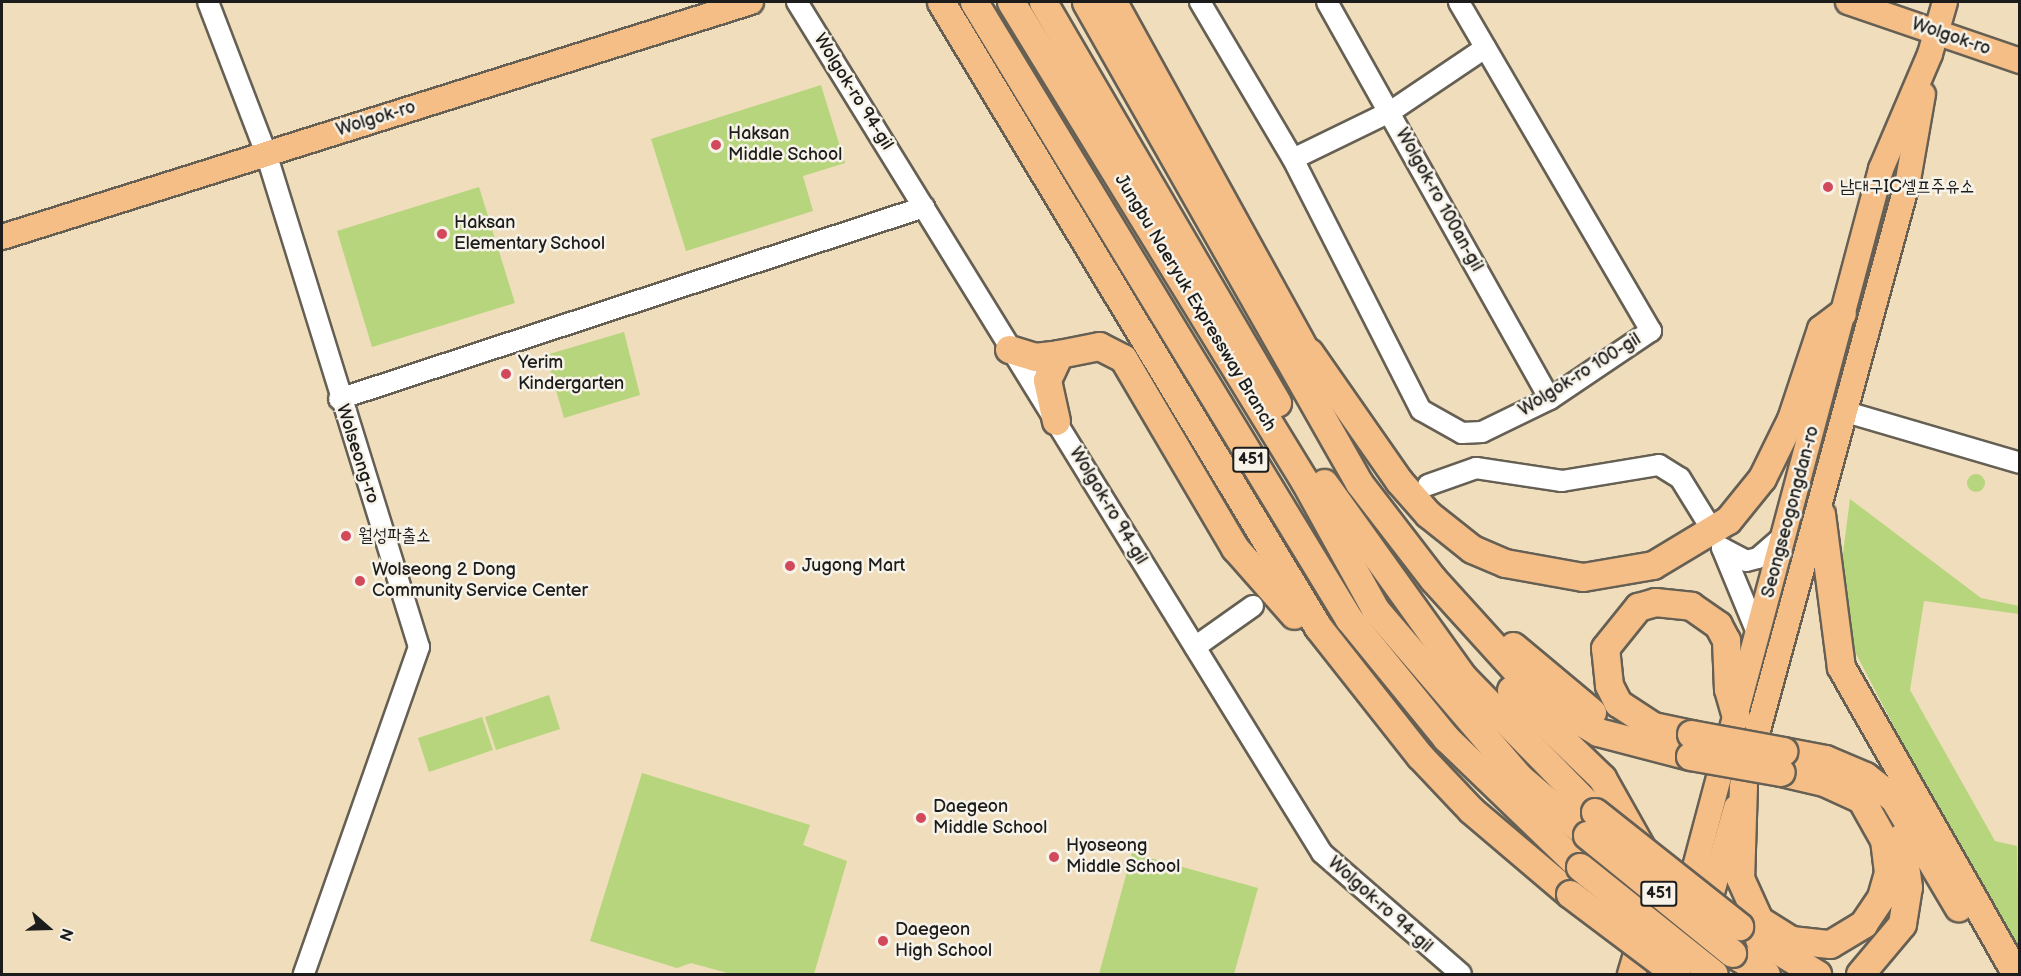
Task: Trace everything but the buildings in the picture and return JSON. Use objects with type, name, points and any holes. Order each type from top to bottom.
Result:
[{"type":"highway","name":"Jungbu Naeryuk Expressway Branch","points":[[1011,2],[1305,482],[1375,609],[1519,777],[1591,823],[1732,953],[1766,975]]},
{"type":"highway","points":[[1043,2],[1331,496],[1461,676],[1591,823],[1739,926],[1817,975]]},
{"type":"highway","points":[[1086,2],[1359,483],[1508,664],[1541,698],[1598,732],[1690,744]]},
{"type":"highway","points":[[1113,2],[1299,337],[1371,474],[1509,642],[1596,716],[1649,736],[1782,761],[1824,766],[1860,784],[1888,806],[1904,845],[1908,887],[1902,924],[1860,975]]},
{"type":"highway","name":"Jungbu Naeryuk Expressway Branch","points":[[976,5],[1349,619],[1446,738],[1580,867],[1714,975]]},
{"type":"highway","points":[[946,10],[1245,513],[1318,627],[1420,756]]},
{"type":"highway","points":[[1299,337],[1398,482],[1428,514],[1472,549],[1505,563],[1583,577],[1653,565],[1728,520],[1762,478],[1791,419],[1821,329],[1842,313]]},
{"type":"highway","points":[[1266,316],[1345,488],[1419,590],[1549,731],[1602,778],[1643,844],[1648,898],[1631,975]]},
{"type":"highway","points":[[1010,349],[1035,357],[1099,346],[1123,358],[1235,548],[1420,756],[1471,810],[1570,894],[1676,975]]},
{"type":"highway","points":[[1056,421],[1047,380],[1059,354]]},
{"type":"highway","points":[[1821,514],[1841,667],[2016,975]]},
{"type":"highway","points":[[1690,744],[1653,726],[1618,703],[1608,685],[1605,648],[1638,607],[1671,602],[1691,606],[1718,624],[1726,640],[1728,689],[1736,717]]},
{"type":"highway","points":[[1782,761],[1826,759],[1865,776],[1894,799],[2000,975]]},
{"type":"highway","points":[[1743,785],[1740,878],[1759,920],[1791,940],[1830,944],[1863,924],[1881,897],[1888,872],[1884,840],[1861,799],[1782,761]]},
{"type":"main road","name":"Wolgok-ro","points":[[2,237],[751,2]]},
{"type":"main road","name":"Wolgok-ro","points":[[1848,2],[1933,43],[2019,61]]},
{"type":"main road","name":"Seongseogongdan-ro","points":[[1689,975],[1821,514],[1908,180],[1933,43],[1945,2]]},
{"type":"main road","name":"Seongseogongdan-ro","points":[[1666,975],[1881,169],[1933,43]]},
{"type":"street","name":"Wolseong-ro","points":[[208,2],[266,153],[339,399],[419,647],[304,975]]},
{"type":"street","name":"Wolgok-ro 94-gil","points":[[797,2],[1322,853],[1461,975]]},
{"type":"street","name":"Wolgok-ro 100-gil","points":[[1200,2],[1293,159],[1421,410],[1462,433],[1482,432],[1550,399],[1651,331],[1459,2]]},
{"type":"street","name":"Wolgok-ro 100an-gil","points":[[1328,2],[1550,399]]},
{"type":"street","points":[[1293,159],[1390,112],[1485,48]]},
{"type":"street","points":[[339,399],[924,207]]},
{"type":"street","points":[[1846,412],[2019,463]]},
{"type":"street","points":[[1428,485],[1476,468],[1562,481],[1659,465],[1680,478],[1706,520]]},
{"type":"street","points":[[1758,635],[1722,548],[1746,561],[1758,558],[1786,532]]},
{"type":"street","points":[[1195,647],[1253,606]]},
{"type":"green space","points":[[821,85],[845,163],[803,176],[813,211],[686,251],[651,139]]},
{"type":"green space","points":[[479,187],[515,303],[372,347],[337,231]]},
{"type":"green space","points":[[624,332],[640,395],[564,418],[546,355]]},
{"type":"green space","points":[[1972,474],[1980,474],[1985,479],[1983,490],[1972,492],[1967,487],[1967,479]]},
{"type":"green space","points":[[1850,499],[1981,598],[2019,606],[2019,614],[1924,601],[1910,690],[1995,841],[2017,846],[2019,954],[1962,857],[1852,646],[1838,592]]},
{"type":"green space","points":[[549,695],[560,729],[496,750],[485,717]]},
{"type":"green space","points":[[482,717],[493,750],[429,772],[418,738]]},
{"type":"green space","points":[[642,773],[810,825],[803,845],[847,861],[814,974],[731,974],[691,963],[677,968],[590,941]]},
{"type":"green space","points":[[1132,853],[1258,888],[1234,974],[1099,974]]},
{"type":"tunnel","points":[[1280,588],[1421,490]]},
{"type":"place","name":"Haksan Middle School","points":[[716,145]]},
{"type":"place","name":"남대구IC셀프주유소","points":[[1828,187]]},
{"type":"place","name":"Haksan Elementary School","points":[[442,234]]},
{"type":"place","name":"Yerim Kindergarten","points":[[506,374]]},
{"type":"place","name":"월성파출소","points":[[346,536]]},
{"type":"place","name":"Jugong Mart","points":[[790,566]]},
{"type":"place","name":"Wolseong 2 Dong Community Service Center","points":[[360,581]]},
{"type":"place","name":"Daegeon Middle School","points":[[921,818]]},
{"type":"place","name":"Hyoseong Middle School","points":[[1054,857]]},
{"type":"place","name":"Daegeon High School","points":[[883,941]]}]
